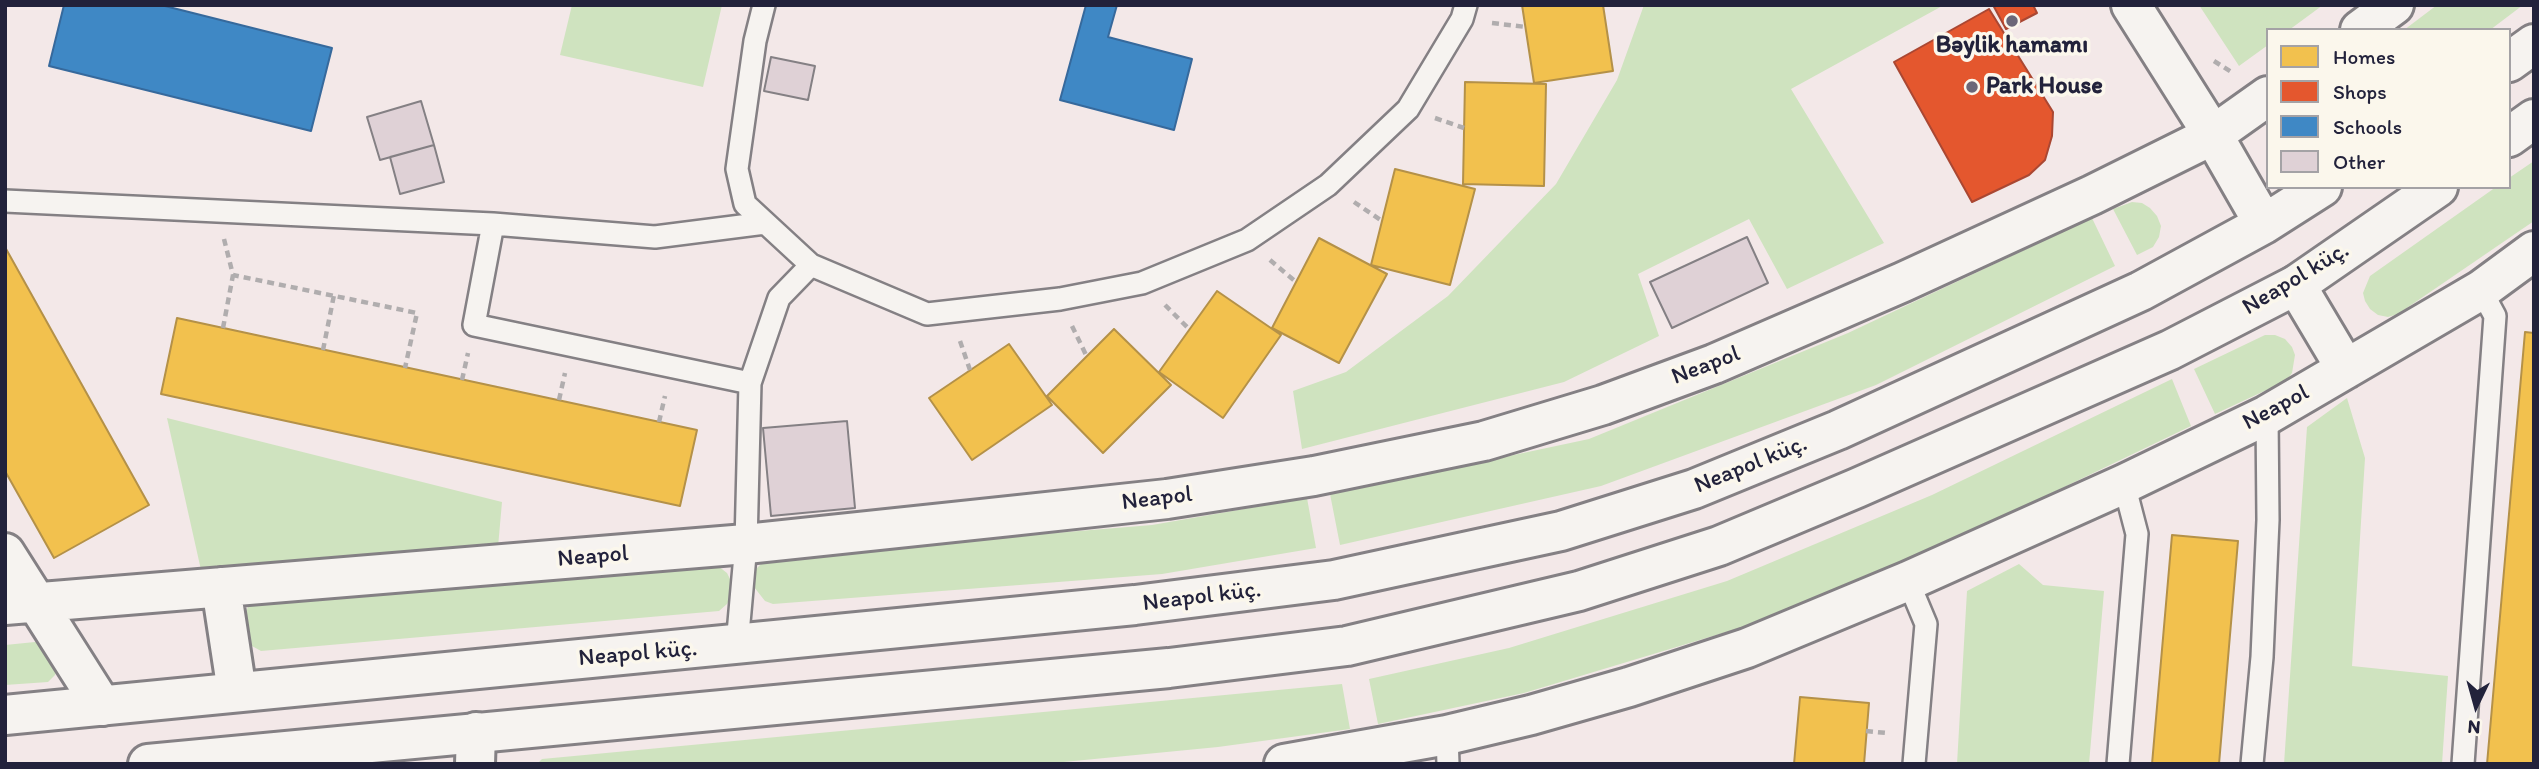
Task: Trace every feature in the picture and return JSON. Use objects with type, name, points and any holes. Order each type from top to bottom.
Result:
[{"type":"main road","points":[[2131,5],[2213,135],[2264,225]]},
{"type":"main road","points":[[2363,28],[2394,5]]},
{"type":"main road","points":[[2511,61],[2534,44]]},
{"type":"main road","name":"Neapol","points":[[21,604],[746,544],[1167,499],[1314,476],[1484,441],[1603,405],[1714,364],[1928,271],[2213,135],[2266,97]]},
{"type":"main road","points":[[2511,136],[2534,119]]},
{"type":"main road","name":"Neapol küç.","points":[[5,715],[1135,605],[1335,580],[1561,531],[1694,489],[1838,430],[2141,291],[2264,225],[2319,189]]},
{"type":"main road","name":"Neapol küç.","points":[[148,764],[476,748],[1170,668],[1347,646],[1565,595],[1719,546],[2170,350],[2296,285],[2435,189]]},
{"type":"main road","name":"Neapol","points":[[1284,764],[1448,750],[1531,715],[1746,648],[1908,581],[2124,484],[2267,415],[2481,290],[2534,251]]},
{"type":"main road","points":[[2296,285],[2346,369]]},
{"type":"main road","points":[[5,553],[21,604],[102,706]]},
{"type":"main road","points":[[220,587],[237,692]]},
{"type":"lane","points":[[764,5],[755,41],[737,169],[745,204],[811,265],[927,314],[1060,299],[1142,283],[1247,240],[1328,185],[1408,109],[1462,19],[1466,5]]},
{"type":"lane","points":[[5,201],[493,224],[655,237],[765,223]]},
{"type":"lane","points":[[493,224],[474,325],[750,383]]},
{"type":"lane","points":[[737,645],[746,544],[750,383],[779,298],[811,265]]},
{"type":"lane","points":[[2463,764],[2495,316],[2481,290]]},
{"type":"lane","points":[[2252,764],[2263,630],[2268,520],[2267,415]]},
{"type":"lane","points":[[2118,764],[2137,534],[2124,484]]},
{"type":"lane","points":[[1908,581],[1926,624],[1914,764]]},
{"type":"path","points":[[2212,58],[2228,72],[2236,74]]},
{"type":"path","points":[[217,211],[233,275],[223,328]]},
{"type":"path","points":[[233,275],[417,313],[405,368]]},
{"type":"path","points":[[323,350],[334,295]]},
{"type":"green space","points":[[572,5],[722,5],[703,87],[560,55]]},
{"type":"green space","points":[[1644,5],[1944,5],[1791,89],[1884,243],[1787,289],[1749,219],[1638,274],[1659,336],[1564,382],[1302,449],[1293,391],[1346,372],[1448,296],[1556,184],[1617,80]]},
{"type":"green space","points":[[2199,5],[2323,5],[2292,28],[2266,28],[2266,46],[2239,66]]},
{"type":"green space","points":[[2437,5],[2523,5],[2493,28],[2407,28]]},
{"type":"green space","points":[[2534,161],[2534,221],[2398,314],[2388,317],[2378,315],[2370,309],[2363,293],[2370,276],[2493,189],[2511,189],[2511,177]]},
{"type":"green space","points":[[2132,202],[2142,203],[2150,208],[2161,226],[2153,247],[2137,255],[2113,209]]},
{"type":"green space","points":[[2092,218],[2115,266],[1876,385],[1601,486],[1340,545],[1330,494],[1589,439],[1848,333]]},
{"type":"green space","points":[[2265,335],[2285,339],[2292,347],[2295,355],[2292,373],[2286,381],[2215,414],[2194,369]]},
{"type":"green space","points":[[2172,379],[2191,426],[1950,542],[1743,627],[1524,693],[1378,724],[1369,679],[1509,648],[1727,581],[1932,495]]},
{"type":"green space","points":[[2347,398],[2365,458],[2352,666],[2448,676],[2442,764],[2284,764],[2307,427]]},
{"type":"green space","points":[[167,418],[502,502],[498,547],[201,570]]},
{"type":"green space","points":[[1307,498],[1316,548],[1162,574],[773,604],[765,601],[754,587],[755,570],[767,558],[775,556],[1152,525]]},
{"type":"green space","points":[[707,564],[718,566],[727,573],[732,583],[732,594],[727,604],[719,611],[261,651],[245,638],[243,617],[248,607],[257,599]]},
{"type":"green space","points":[[2019,564],[2043,585],[2104,591],[2089,764],[1957,764],[1967,591]]},
{"type":"green space","points":[[45,643],[58,667],[55,675],[48,682],[5,685],[5,645]]},
{"type":"green space","points":[[1342,684],[1350,729],[1218,747],[1043,764],[537,764],[542,759]]},
{"type":"building: Homes","points":[[1522,5],[1603,5],[1613,71],[1534,83]]},
{"type":"building: Homes","points":[[1465,82],[1546,84],[1544,186],[1463,184]]},
{"type":"building: Homes","points":[[1395,169],[1475,189],[1450,285],[1371,265]]},
{"type":"building: Homes","points":[[1319,238],[1387,274],[1339,363],[1272,328]]},
{"type":"building: Homes","points":[[5,247],[149,505],[54,558],[5,471]]},
{"type":"building: Homes","points":[[1217,291],[1281,335],[1223,418],[1159,372]]},
{"type":"building: Homes","points":[[177,318],[697,430],[680,506],[161,394]]},
{"type":"building: Homes","points":[[1114,329],[1171,385],[1103,453],[1047,396]]},
{"type":"building: Homes","points":[[2525,332],[2534,333],[2534,764],[2487,764]]},
{"type":"building: Homes","points":[[1009,344],[1052,405],[972,460],[929,398]]},
{"type":"building: Homes","points":[[2172,535],[2238,541],[2219,764],[2152,764]]},
{"type":"building: Homes","points":[[1800,697],[1869,703],[1864,764],[1794,764]]},
{"type":"building: Shops","name":"Bəylik hamamı","points":[[1993,5],[2033,5],[2037,13],[2006,29]]},
{"type":"building: Shops","name":"Park House","points":[[1989,9],[2053,112],[2052,136],[2045,160],[2029,175],[1972,202],[1894,62]]},
{"type":"building: Schools","points":[[64,5],[161,5],[332,48],[311,131],[49,66]]},
{"type":"building: Schools","points":[[1086,5],[1117,5],[1108,37],[1192,59],[1174,130],[1060,100]]},
{"type":"building: Other","points":[[771,57],[815,66],[808,100],[764,91]]},
{"type":"building: Other","points":[[421,101],[434,145],[380,160],[367,117]]},
{"type":"building: Other","points":[[434,145],[444,182],[400,194],[390,157]]},
{"type":"building: Other","points":[[1747,237],[1768,283],[1672,328],[1650,282]]},
{"type":"building: Other","points":[[847,421],[855,508],[771,516],[763,428]]},
{"type":"place","name":"Bəylik hamamı","points":[[2012,21]]},
{"type":"place","name":"Park House","points":[[1972,87]]}]
